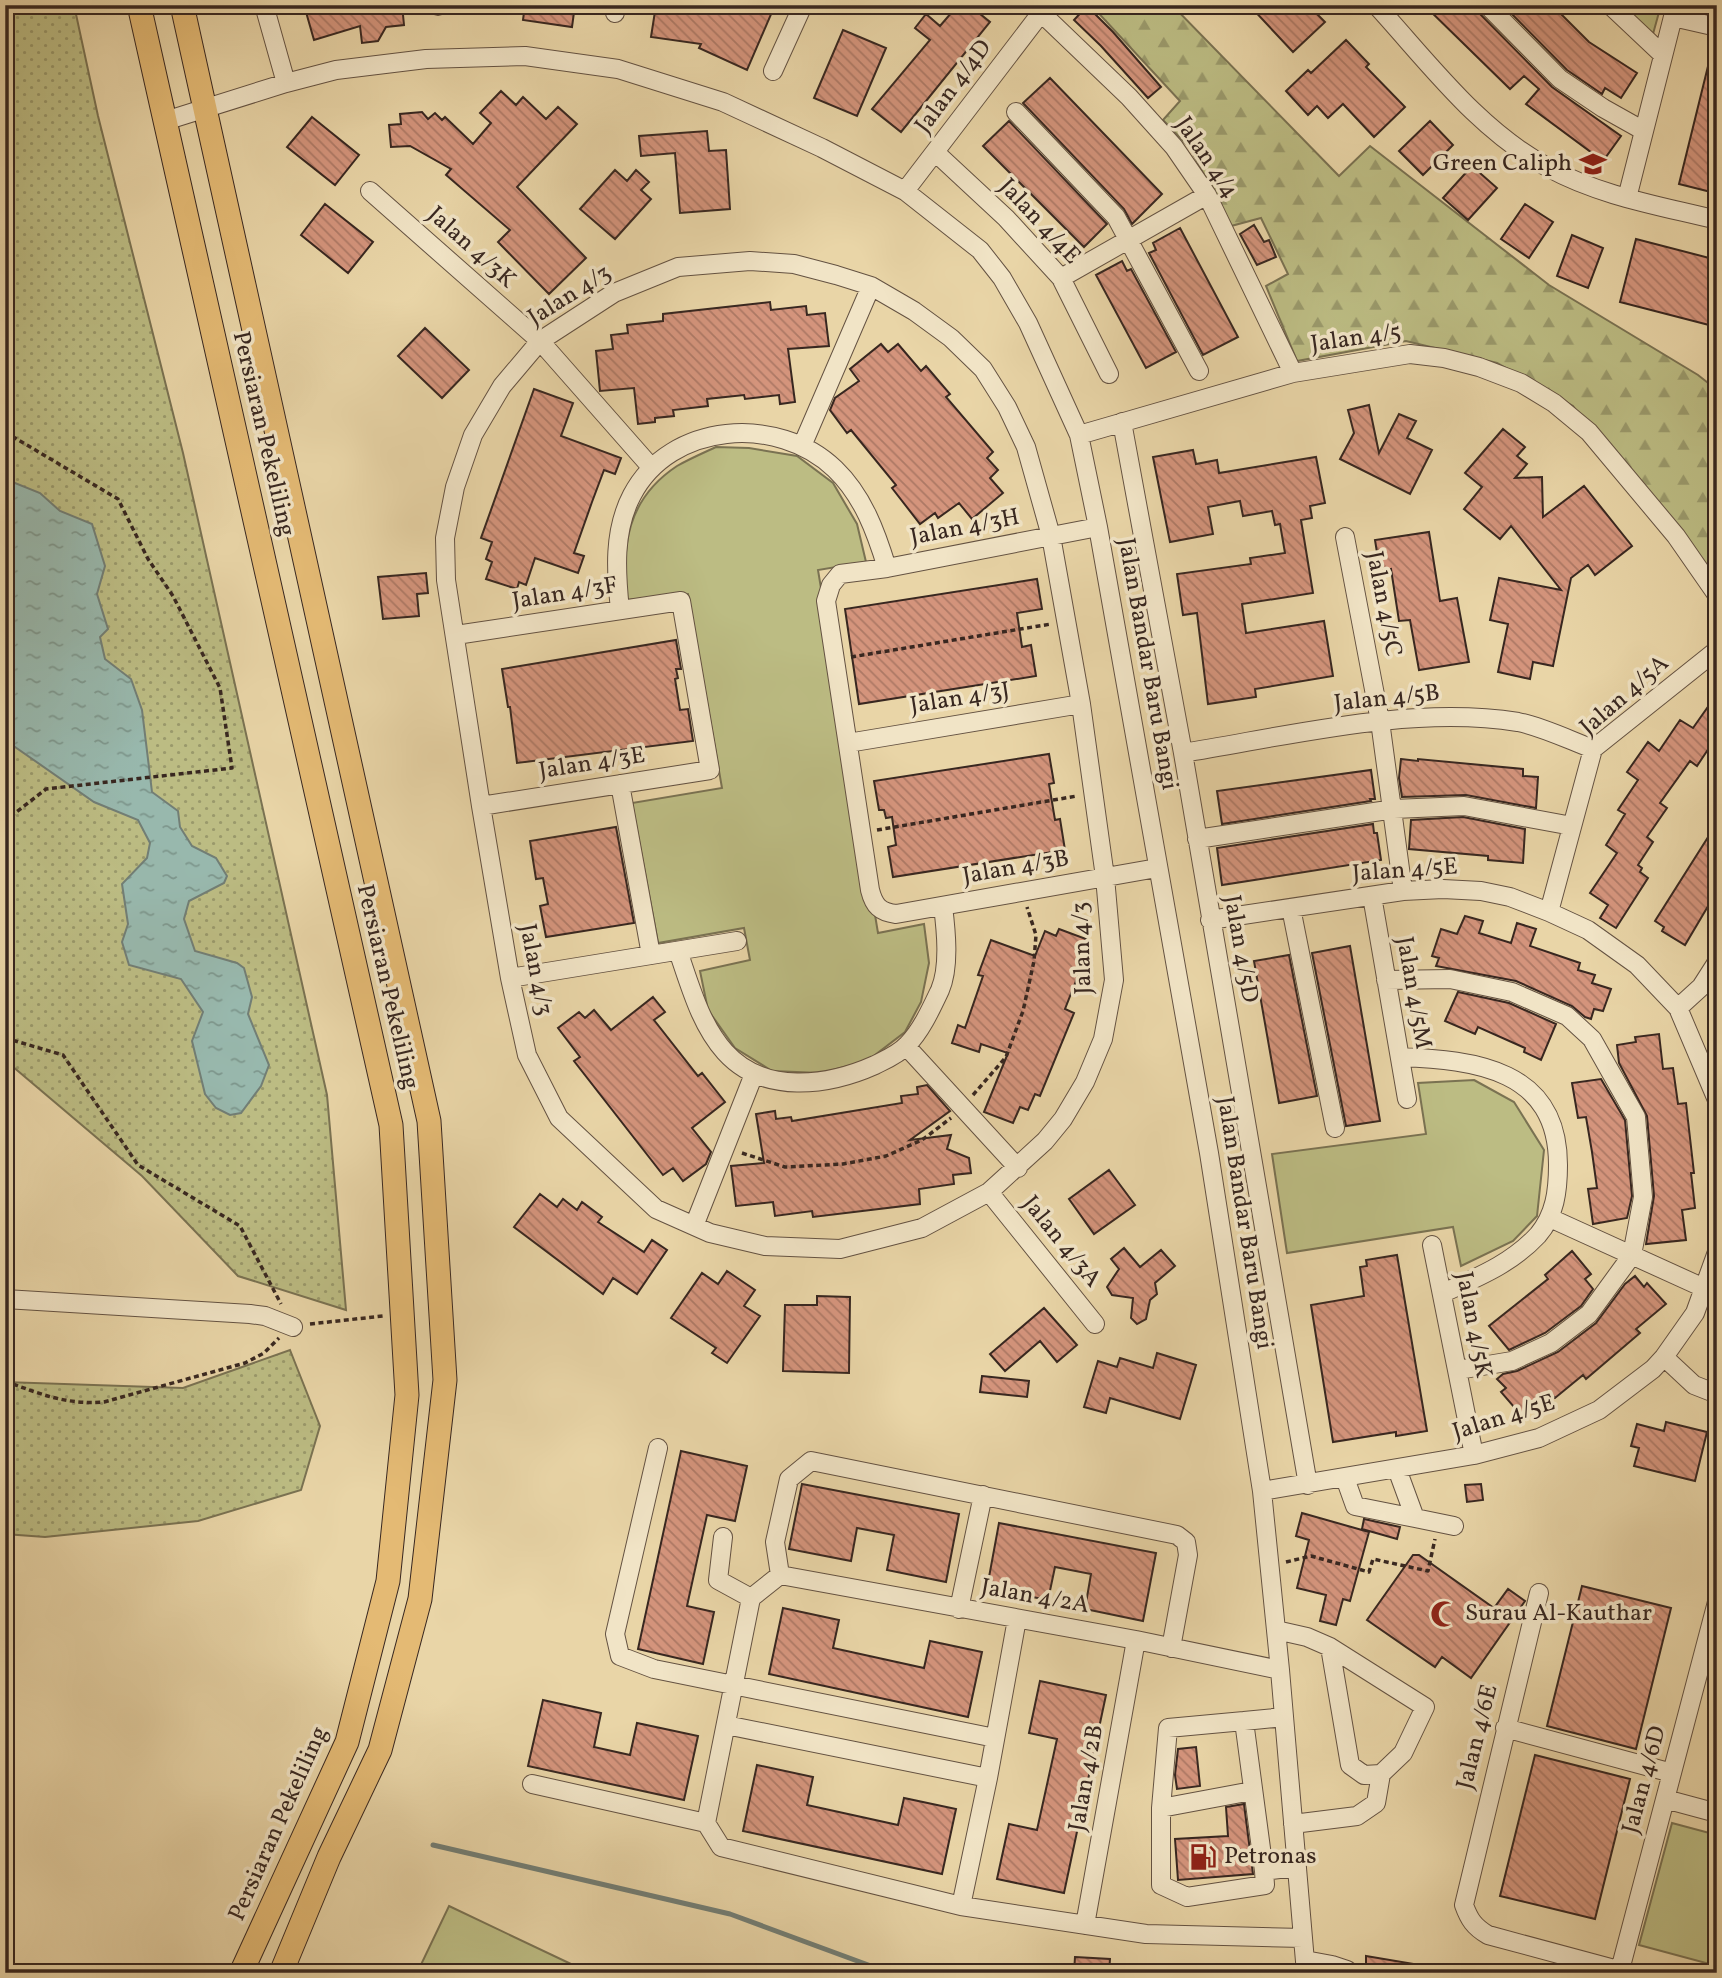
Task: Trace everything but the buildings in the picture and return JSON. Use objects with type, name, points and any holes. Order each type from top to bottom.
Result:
[{"type":"main road","name":"Persiaran Pekeliling","points":[[139,5],[391,1125],[407,1395],[388,1581],[347,1742],[241,1973]]},
{"type":"main road","name":"Persiaran Pekeliling","points":[[182,5],[429,1121],[445,1380],[419,1599],[380,1750],[329,1857],[281,1973]]},
{"type":"street","points":[[264,5],[286,83]]},
{"type":"street","points":[[773,71],[803,5]]},
{"type":"street","points":[[1376,5],[1476,114],[1496,132],[1550,169],[1627,198],[1717,220]]},
{"type":"street","points":[[1488,5],[1560,79],[1644,131]]},
{"type":"street","points":[[1610,5],[1663,55]]},
{"type":"street","name":"Jalan 4/4D","points":[[905,191],[1037,9]]},
{"type":"street","name":"Jalan 4/4","points":[[1037,9],[1138,107],[1174,147],[1207,195],[1293,373]]},
{"type":"street","points":[[1627,198],[1674,11],[1717,27]]},
{"type":"street","name":"Jalan Bandar Baru Bangi","points":[[165,121],[336,70],[438,59],[525,56],[618,69],[723,102],[822,148],[905,191],[980,250],[1002,278],[1028,323],[1079,435],[1098,527],[1209,1153],[1262,1491],[1305,1966]]},
{"type":"street","points":[[1016,113],[1116,217],[1199,371]]},
{"type":"street","name":"Jalan 4/4E","points":[[935,152],[1006,218],[1061,278],[1109,374]]},
{"type":"street","name":"Jalan 4/3K","points":[[370,191],[540,341],[651,467]]},
{"type":"street","points":[[1061,278],[1207,195]]},
{"type":"street","name":"Jalan 4/3","points":[[750,261],[794,264],[871,286],[914,310],[951,338],[983,369],[1007,407],[1026,447],[1051,536],[1081,704],[1105,877],[1114,980],[1103,1039],[1085,1082],[1063,1119],[1018,1168],[989,1192],[922,1228],[840,1249],[765,1246],[710,1233],[694,1226],[656,1209],[559,1118],[527,1055],[510,978],[481,806],[446,580],[445,538],[454,487],[473,435],[502,386],[540,341],[614,293],[678,267],[750,261]]},
{"type":"street","points":[[802,446],[871,286]]},
{"type":"street","name":"Jalan 4/5","points":[[1079,435],[1293,373],[1410,354],[1444,358],[1479,367],[1521,383],[1554,402],[1589,432],[1676,537],[1717,596]]},
{"type":"street","name":"Jalan 4/5D","points":[[1122,422],[1183,753],[1308,1485]]},
{"type":"street","points":[[620,610],[615,564],[621,526],[631,496],[651,467],[683,445],[725,433],[764,434],[802,446],[835,469],[860,500],[877,534],[887,568]]},
{"type":"street","name":"Jalan 4/3H","points":[[848,743],[827,601],[831,585],[840,574],[887,568],[1098,527]]},
{"type":"street","name":"Jalan 4/5C","points":[[1345,537],[1380,721],[1403,891]]},
{"type":"street","name":"Jalan 4/3F","points":[[456,635],[681,601],[710,770]]},
{"type":"street","name":"Jalan 4/5A","points":[[1549,912],[1593,749],[1717,650]]},
{"type":"street","name":"Jalan 4/3J","points":[[848,743],[1081,704]]},
{"type":"street","name":"Jalan 4/5B","points":[[1183,753],[1380,721],[1450,717],[1520,723],[1593,749]]},
{"type":"street","points":[[848,743],[862,833]]},
{"type":"street","name":"Jalan 4/3E","points":[[481,806],[710,770]]},
{"type":"street","points":[[620,784],[650,955]]},
{"type":"street","points":[[1197,839],[1394,809],[1464,806],[1572,826]]},
{"type":"street","name":"Jalan 4/3B","points":[[862,833],[873,900],[884,912],[896,914],[1157,868]]},
{"type":"street","name":"Jalan 4/5E","points":[[1210,920],[1403,891],[1482,891],[1510,897],[1588,930],[1637,965],[1678,1008],[1715,1091]]},
{"type":"street","name":"Jalan 4/5M","points":[[1372,896],[1407,1099]]},
{"type":"street","points":[[678,951],[700,1012],[724,1051],[740,1066],[774,1080],[823,1081],[853,1074],[885,1060],[906,1046],[922,1025],[941,987],[947,943],[943,906]]},
{"type":"street","points":[[1291,908],[1335,1128]]},
{"type":"street","points":[[510,978],[737,941]]},
{"type":"street","points":[[1678,1008],[1709,987],[1717,962]]},
{"type":"street","points":[[1386,980],[1450,979],[1512,992],[1567,1016],[1592,1039],[1636,1117],[1643,1197],[1632,1255],[1589,1314],[1551,1343],[1512,1361],[1458,1370]]},
{"type":"street","points":[[906,1046],[1018,1168]]},
{"type":"street","points":[[1400,1056],[1484,1065],[1511,1077],[1543,1105],[1552,1126],[1558,1155],[1558,1187],[1550,1218],[1523,1249],[1499,1268],[1443,1293]]},
{"type":"street","points":[[694,1226],[754,1074]]},
{"type":"street","name":"Jalan 4/3A","points":[[989,1192],[1095,1324]]},
{"type":"street","points":[[1550,1218],[1704,1288]]},
{"type":"street","name":"Jalan 4/5K","points":[[1432,1245],[1474,1455]]},
{"type":"street","name":"Jalan 4/5E","points":[[1262,1491],[1474,1455],[1539,1438],[1599,1410],[1653,1369],[1664,1357],[1695,1313],[1717,1252]]},
{"type":"street","points":[[5,1299],[250,1314],[265,1316],[293,1327]]},
{"type":"street","points":[[1664,1357],[1694,1385],[1717,1394]]},
{"type":"street","points":[[658,1448],[615,1634],[620,1656],[654,1670],[995,1738]]},
{"type":"street","points":[[1171,1648],[1188,1555],[1186,1542],[1177,1535],[811,1461],[789,1479],[775,1542],[780,1575],[751,1598],[706,1823],[720,1847],[961,1906],[1146,1934],[1303,1938]]},
{"type":"street","points":[[1397,1469],[1415,1518]]},
{"type":"street","points":[[1345,1478],[1355,1506],[1446,1524]]},
{"type":"street","points":[[959,1609],[983,1495]]},
{"type":"street","points":[[723,1537],[718,1580],[751,1598]]},
{"type":"street","name":"Jalan 4/2A","points":[[780,1575],[1136,1640],[1280,1670]]},
{"type":"street","name":"Jalan 4/6E","points":[[1539,1592],[1504,1728],[1464,1905],[1468,1918],[1488,1935],[1615,1971]]},
{"type":"street","name":"Jalan 4/6D","points":[[1615,1971],[1672,1773],[1717,1602]]},
{"type":"street","points":[[961,1906],[1017,1619]]},
{"type":"street","points":[[1276,1630],[1307,1637],[1330,1647],[1425,1707],[1403,1753],[1381,1774],[1376,1803],[1357,1816],[1293,1824]]},
{"type":"street","name":"Jalan 4/2B","points":[[1085,1925],[1136,1640]]},
{"type":"street","points":[[1330,1647],[1350,1765],[1364,1775],[1381,1774]]},
{"type":"street","points":[[1244,1721],[1265,1885],[1187,1898],[1161,1885],[1161,1808],[1168,1728],[1284,1717]]},
{"type":"street","points":[[726,1725],[988,1778]]},
{"type":"street","points":[[1504,1728],[1672,1773]]},
{"type":"street","points":[[532,1783],[706,1823]]},
{"type":"street","points":[[1161,1808],[1252,1791]]},
{"type":"street","points":[[1665,1798],[1717,1812]]},
{"type":"street","points":[[1264,1871],[1296,1867]]},
{"type":"street","points":[[1305,1966],[1332,1965],[1347,1970],[1348,1973]]},
{"type":"path","points":[[5,432],[118,499],[148,559],[173,596],[220,688],[232,768],[46,789],[5,821]]},
{"type":"path","points":[[845,658],[1050,624]]},
{"type":"path","points":[[862,833],[1093,794]]},
{"type":"path","points":[[726,1149],[785,1167],[843,1164],[886,1156],[922,1140],[963,1108],[1006,1056],[1023,1011],[1034,961],[1036,935],[1026,902]]},
{"type":"path","points":[[5,1038],[63,1055],[138,1165],[240,1226],[293,1327]]},
{"type":"path","points":[[5,1381],[80,1404],[104,1402],[245,1363],[264,1353],[293,1327],[402,1314]]},
{"type":"path","points":[[1270,1565],[1311,1556],[1369,1572],[1373,1559],[1428,1571],[1446,1524]]},
{"type":"green space","points":[[5,5],[74,5],[98,116],[183,453],[327,1095],[346,1310],[238,1276],[142,1176],[5,1060]]},
{"type":"green space","points":[[1091,5],[1172,5],[1339,176],[1370,146],[1549,285],[1698,375],[1717,390],[1717,601],[1573,406],[1497,363],[1406,341],[1297,361],[1266,286],[1288,274],[1261,218],[1231,226],[1190,148],[1163,120],[1180,101]]},
{"type":"green space","points":[[1622,5],[1661,5],[1653,34]]},
{"type":"green space","points":[[716,447],[749,448],[797,456],[833,483],[857,524],[866,562],[818,570],[878,933],[924,924],[929,963],[921,1002],[905,1032],[867,1061],[821,1073],[772,1071],[735,1048],[708,1010],[700,971],[750,960],[744,928],[658,943],[632,803],[722,788],[688,594],[627,600],[625,580],[631,525],[647,493],[677,466]]},
{"type":"green space","points":[[1474,1080],[1514,1102],[1544,1150],[1537,1216],[1513,1241],[1461,1266],[1453,1227],[1287,1253],[1272,1154],[1426,1134],[1418,1083]]},
{"type":"green space","points":[[290,1350],[320,1426],[301,1490],[198,1521],[45,1537],[5,1534],[5,1382],[183,1388]]},
{"type":"green space","points":[[1672,1823],[1717,1835],[1717,1966],[1639,1945]]},
{"type":"green space","points":[[449,1906],[590,1973],[417,1973]]},
{"type":"water","points":[[5,479],[40,493],[60,511],[92,524],[105,566],[97,594],[108,629],[100,637],[105,659],[131,679],[142,710],[152,792],[178,811],[180,827],[192,846],[216,858],[227,876],[224,883],[189,901],[184,919],[195,951],[237,963],[244,968],[252,997],[248,1014],[269,1065],[261,1086],[241,1113],[230,1115],[216,1108],[205,1094],[192,1041],[203,1012],[181,979],[129,965],[122,942],[128,924],[122,884],[147,858],[150,843],[138,820],[94,802],[5,740]]},
{"type":"waterway","points":[[433,1845],[730,1914],[890,1973]]},
{"type":"place","name":"Green Caliph","points":[[1593,164]]},
{"type":"place","name":"Surau Al-Kauthar","points":[[1444,1614]]},
{"type":"place","name":"Petronas","points":[[1203,1857]]}]
